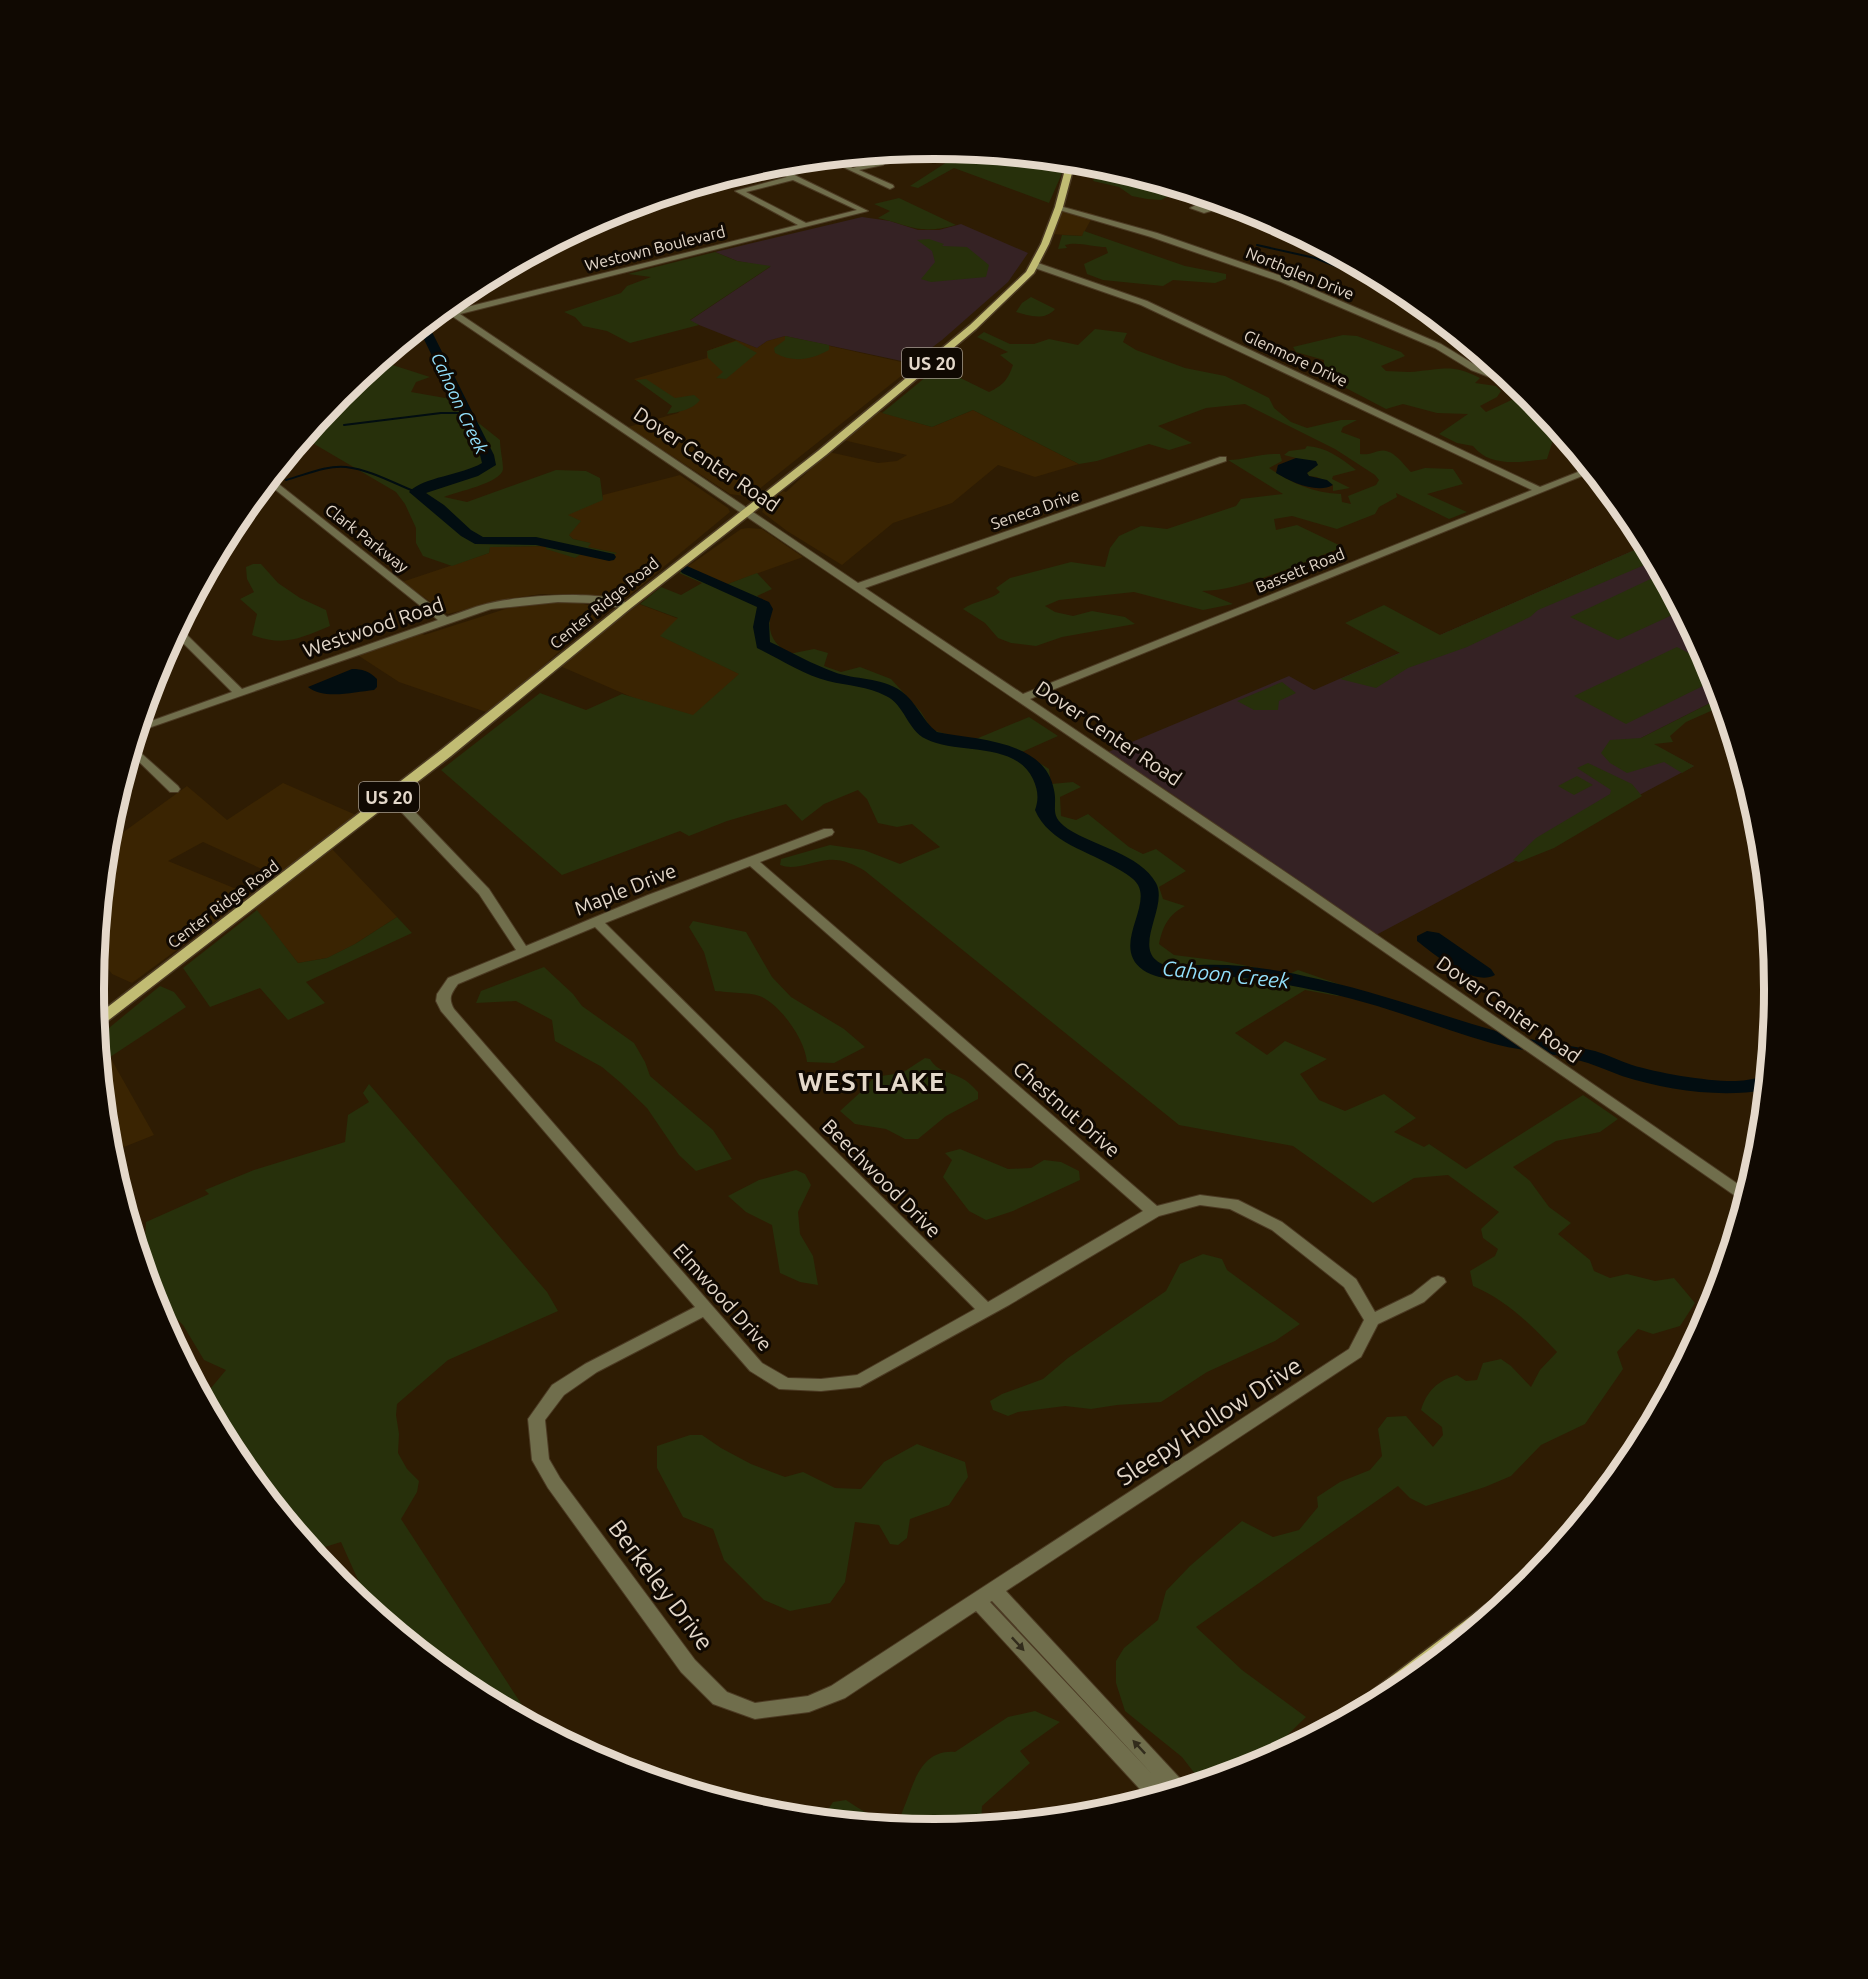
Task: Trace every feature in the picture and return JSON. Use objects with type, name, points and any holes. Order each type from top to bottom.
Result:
[{"type":"main road","name":"Center Ridge Road","points":[[104,1016],[392,795],[929,366],[1020,285],[1035,265],[1059,207],[1069,170]]},
{"type":"street","points":[[852,170],[882,161]]},
{"type":"street","points":[[841,165],[890,187]]},
{"type":"street","points":[[785,173],[795,177]]},
{"type":"street","points":[[795,177],[740,191],[805,226]]},
{"type":"street","name":"Westown Boulevard","points":[[461,307],[864,211],[795,177]]},
{"type":"street","name":"Northglen Drive","points":[[1059,207],[1154,235],[1284,280],[1438,346],[1474,368],[1494,377]]},
{"type":"street","points":[[1211,209],[1219,210]]},
{"type":"street","name":"Glenmore Drive","points":[[1035,265],[1144,303],[1540,490]]},
{"type":"street","name":"Dover Center Road","points":[[454,313],[1287,879],[1739,1192]]},
{"type":"street","name":"Seneca Drive","points":[[857,587],[1223,459]]},
{"type":"street","name":"Bassett Road","points":[[1021,699],[1584,473]]},
{"type":"street","name":"Clark Parkway","points":[[275,485],[445,621]]},
{"type":"street","name":"Westwood Road","points":[[147,726],[489,606],[535,598],[576,597],[627,606]]},
{"type":"street","points":[[183,636],[239,693]]},
{"type":"street","points":[[138,755],[174,789]]},
{"type":"street","points":[[392,795],[484,892],[522,950]]},
{"type":"street","name":"Maple Drive","points":[[444,994],[453,981],[522,950],[828,831]]},
{"type":"street","name":"Chestnut Drive","points":[[752,861],[1154,1212]]},
{"type":"street","name":"Beechwood Drive","points":[[597,922],[986,1310]]},
{"type":"street","name":"Elmwood Drive","points":[[444,994],[443,1001],[448,1011],[704,1309],[756,1368],[785,1384],[821,1385],[860,1381],[1154,1212]]},
{"type":"street","points":[[1154,1212],[1200,1200],[1233,1204],[1277,1226],[1350,1283],[1372,1320],[1418,1298],[1438,1282]]},
{"type":"street","name":"Berkeley Drive","points":[[704,1309],[583,1374],[558,1390],[536,1419],[541,1460],[554,1483],[688,1666],[720,1698],[755,1711],[808,1704],[838,1692],[986,1596]]},
{"type":"street","name":"Sleepy Hollow Drive","points":[[986,1596],[1355,1353],[1372,1320]]},
{"type":"street","points":[[986,1596],[1173,1784]]},
{"type":"street","points":[[986,1596],[1154,1790]]},
{"type":"shaded area","points":[[1061,206],[1094,214],[1082,236],[1051,234]]},
{"type":"shaded area","points":[[862,217],[890,221],[918,230],[939,230],[961,224],[1028,253],[1008,282],[942,340],[911,363],[785,336],[767,341],[757,348],[689,321],[770,267],[737,261],[715,252]]},
{"type":"shaded area","points":[[785,336],[915,365],[753,494],[744,496],[730,494],[628,427],[678,413],[683,408],[634,379],[707,358],[707,351],[737,340],[757,348],[767,341]]},
{"type":"shaded area","points":[[973,410],[1079,464],[1035,477],[998,465],[952,503],[893,523],[842,565],[787,531],[762,512],[765,506],[783,491],[786,492],[829,452],[878,463],[897,461],[907,455],[843,440],[877,411],[932,427]]},
{"type":"shaded area","points":[[1296,458],[1316,461],[1318,465],[1307,473],[1309,476],[1327,480],[1333,485],[1312,488],[1276,473],[1278,465]]},
{"type":"shaded area","points":[[680,475],[728,508],[730,512],[626,598],[618,600],[580,595],[541,594],[502,600],[448,614],[402,582],[489,553],[490,547],[546,546],[606,560],[616,553],[587,547],[590,543],[573,539],[568,534],[567,515],[576,509],[602,500],[603,495]]},
{"type":"shaded area","points":[[741,529],[762,529],[803,557],[725,585],[687,567]]},
{"type":"shaded area","points":[[1638,549],[1679,622],[1712,702],[1641,738],[1694,766],[1376,935],[1108,752],[1289,676],[1314,690]]},
{"type":"shaded area","points":[[570,601],[607,609],[525,682],[486,712],[399,682],[356,654],[419,631],[424,635],[521,604]]},
{"type":"shaded area","points":[[639,604],[679,619],[661,636],[740,674],[693,716],[636,699],[560,666]]},
{"type":"shaded area","points":[[352,669],[371,674],[377,679],[377,687],[374,690],[331,694],[308,687]]},
{"type":"shaded area","points":[[283,783],[356,815],[277,876],[203,842],[168,861],[251,895],[132,983],[112,974],[104,964],[105,935],[118,836],[187,786],[227,820]]},
{"type":"shaded area","points":[[332,849],[397,917],[355,944],[327,958],[298,963],[254,908]]},
{"type":"shaded area","points":[[1427,931],[1439,933],[1491,969],[1495,975],[1486,978],[1476,977],[1454,968],[1417,941],[1417,936]]},
{"type":"shaded area","points":[[106,1051],[110,1057],[154,1135],[119,1149]]},
{"type":"green space","points":[[951,160],[988,161],[1064,170],[1049,203],[954,168],[918,188],[910,186]]},
{"type":"green space","points":[[1097,175],[1172,194],[1161,200],[1147,199],[1132,196],[1119,187],[1093,181]]},
{"type":"green space","points":[[899,198],[956,225],[924,229],[878,218],[890,211],[874,204]]},
{"type":"green space","points":[[1084,231],[1185,266],[1226,274],[1226,279],[1215,283],[1173,280],[1163,286],[1103,280],[1087,274],[1084,264],[1108,253],[1106,247],[1075,244],[1065,245],[1067,248],[1058,249],[1062,235],[1082,236]]},
{"type":"green space","points":[[929,239],[944,244],[942,246],[967,247],[989,265],[986,277],[931,282],[921,279],[935,262],[932,251],[917,240]]},
{"type":"green space","points":[[715,252],[737,261],[771,266],[690,320],[699,325],[630,343],[607,331],[583,326],[575,317],[564,312],[621,293],[627,286],[651,277],[628,274]]},
{"type":"green space","points":[[1031,297],[1055,309],[1042,316],[1016,312],[1022,303]]},
{"type":"green space","points":[[1095,329],[1127,333],[1123,342],[1136,350],[1185,368],[1225,376],[1269,398],[1274,408],[1291,422],[1307,428],[1341,420],[1357,420],[1343,427],[1341,432],[1360,439],[1360,454],[1388,451],[1411,472],[1425,468],[1453,469],[1463,484],[1427,494],[1467,512],[1449,519],[1396,493],[1397,497],[1379,507],[1375,514],[1337,529],[1292,516],[1274,519],[1276,530],[1297,525],[1343,547],[1254,581],[1218,590],[1202,591],[1233,604],[1203,610],[1134,592],[1059,600],[1045,606],[1055,612],[1073,616],[1092,611],[1125,617],[1135,624],[1062,637],[1036,646],[1011,643],[998,638],[985,623],[963,609],[996,595],[1000,592],[996,588],[1010,578],[1071,562],[1105,567],[1110,548],[1119,536],[1141,526],[1167,529],[1236,506],[1241,499],[1283,494],[1228,460],[1280,454],[1282,461],[1269,468],[1303,486],[1321,492],[1341,494],[1342,502],[1351,504],[1348,496],[1376,485],[1379,480],[1335,449],[1245,404],[1206,408],[1158,426],[1192,443],[1169,450],[1149,444],[1097,461],[1079,464],[973,410],[932,427],[882,413],[938,367],[989,392],[1002,384],[1013,365],[1000,355],[1008,352],[977,337],[984,332],[1010,344],[1034,344],[1049,339],[1078,345]]},
{"type":"green space","points":[[1343,335],[1357,336],[1401,352],[1405,356],[1381,366],[1386,371],[1412,372],[1444,368],[1457,369],[1471,374],[1480,378],[1475,383],[1496,386],[1501,391],[1497,397],[1480,406],[1486,412],[1516,398],[1554,438],[1547,459],[1507,462],[1488,458],[1473,446],[1457,443],[1439,434],[1468,414],[1437,413],[1403,404],[1386,409],[1323,376],[1324,360],[1296,352],[1293,347]]},
{"type":"green space","points":[[785,336],[829,345],[829,350],[802,359],[788,358],[775,353],[774,348],[785,340]]},
{"type":"green space","points":[[736,341],[757,353],[726,379],[716,378],[723,372],[708,358],[707,351]]},
{"type":"green space","points":[[388,364],[430,377],[416,382],[411,392],[445,398],[456,394],[466,413],[500,440],[503,469],[501,474],[487,483],[444,497],[467,502],[556,470],[586,471],[600,478],[603,500],[568,515],[581,521],[569,535],[573,539],[591,543],[588,547],[617,553],[606,560],[583,553],[575,558],[546,549],[546,546],[490,547],[489,553],[452,566],[423,556],[416,543],[416,528],[405,504],[396,492],[310,442],[347,402]]},
{"type":"green space","points":[[646,379],[675,398],[694,395],[700,400],[689,408],[667,414],[672,406],[636,380]]},
{"type":"green space","points":[[1307,446],[1327,451],[1356,470],[1333,476],[1332,479],[1350,488],[1333,491],[1333,485],[1317,477],[1309,476],[1307,473],[1315,467],[1284,455],[1289,451],[1305,449]]},
{"type":"green space","points":[[1638,549],[1647,564],[1538,610],[1530,617],[1467,647],[1408,668],[1376,688],[1340,679],[1400,653],[1345,623],[1384,605],[1440,635]]},
{"type":"green space","points":[[261,564],[278,583],[300,598],[326,610],[330,626],[292,640],[264,639],[252,635],[257,614],[240,599],[254,592],[247,579],[246,567]]},
{"type":"green space","points":[[687,567],[725,585],[757,573],[772,589],[757,596],[771,606],[771,633],[782,649],[789,654],[814,649],[828,653],[824,666],[841,672],[860,667],[891,679],[921,712],[932,730],[971,741],[1029,717],[1058,736],[1022,752],[1049,769],[1051,784],[1073,782],[1081,787],[1060,797],[1061,816],[1076,820],[1088,814],[1129,847],[1143,854],[1156,849],[1186,871],[1159,887],[1163,899],[1185,906],[1174,913],[1167,922],[1159,944],[1174,955],[1222,961],[1289,974],[1298,970],[1350,988],[1338,996],[1305,990],[1235,1033],[1267,1055],[1285,1041],[1327,1059],[1300,1074],[1319,1100],[1345,1111],[1384,1094],[1416,1118],[1394,1132],[1424,1147],[1429,1144],[1466,1169],[1583,1095],[1618,1119],[1600,1132],[1556,1141],[1513,1167],[1530,1181],[1549,1207],[1571,1223],[1558,1234],[1590,1260],[1594,1271],[1610,1278],[1627,1274],[1655,1281],[1674,1278],[1695,1303],[1680,1326],[1653,1334],[1638,1329],[1617,1352],[1623,1369],[1585,1424],[1541,1445],[1511,1476],[1426,1506],[1410,1498],[1398,1486],[1196,1627],[1242,1670],[1306,1717],[1277,1745],[1197,1777],[1182,1757],[1125,1711],[1116,1683],[1116,1661],[1124,1648],[1158,1620],[1166,1591],[1190,1566],[1242,1521],[1273,1537],[1299,1530],[1318,1507],[1317,1497],[1340,1482],[1370,1470],[1382,1456],[1378,1429],[1387,1417],[1406,1416],[1433,1447],[1443,1435],[1442,1427],[1421,1410],[1426,1397],[1444,1380],[1457,1375],[1466,1381],[1477,1380],[1483,1363],[1501,1359],[1531,1387],[1540,1370],[1557,1352],[1508,1306],[1473,1286],[1470,1271],[1495,1256],[1498,1249],[1483,1238],[1481,1229],[1499,1212],[1448,1175],[1414,1178],[1373,1203],[1293,1146],[1179,1125],[865,871],[838,860],[792,867],[780,865],[781,859],[830,845],[864,850],[900,864],[940,847],[912,824],[897,827],[878,823],[867,799],[858,790],[824,804],[802,821],[786,804],[727,821],[689,836],[680,831],[562,875],[441,770],[540,693],[586,710],[622,694],[693,715],[739,674],[660,636],[678,618],[640,604],[661,587],[681,595],[702,583],[679,573]]},
{"type":"green space","points":[[1655,577],[1675,614],[1618,640],[1570,617]]},
{"type":"green space","points":[[1677,647],[1694,656],[1706,685],[1626,724],[1574,696]]},
{"type":"green space","points":[[1282,682],[1296,693],[1279,701],[1278,710],[1254,710],[1237,701]]},
{"type":"green space","points":[[1712,702],[1715,709],[1686,722],[1670,736],[1673,742],[1654,744],[1694,766],[1682,773],[1664,762],[1627,773],[1610,763],[1601,753],[1610,740],[1641,738]]},
{"type":"green space","points":[[1588,763],[1632,784],[1642,796],[1554,848],[1519,862],[1513,860],[1536,838],[1610,794],[1611,790],[1577,768]]},
{"type":"green space","points":[[1577,776],[1593,785],[1574,795],[1558,786]]},
{"type":"green space","points":[[257,910],[298,963],[327,958],[355,944],[397,917],[412,933],[306,982],[325,1003],[288,1020],[260,988],[210,1007],[183,968]]},
{"type":"green space","points":[[693,921],[746,932],[772,977],[791,997],[844,1029],[865,1047],[834,1063],[807,1062],[797,1034],[770,1002],[753,994],[715,991],[704,952],[689,927]]},
{"type":"green space","points":[[544,967],[573,994],[582,1006],[634,1043],[650,1076],[713,1130],[732,1159],[696,1171],[679,1155],[647,1108],[621,1083],[602,1067],[555,1041],[552,1020],[516,1001],[476,1003],[481,991]]},
{"type":"green space","points":[[160,986],[174,992],[186,1007],[110,1057],[106,1050],[105,1031]]},
{"type":"green space","points":[[925,1058],[967,1082],[978,1092],[978,1099],[946,1116],[918,1139],[905,1139],[886,1129],[855,1124],[840,1111],[874,1077],[902,1073]]},
{"type":"green space","points":[[369,1084],[547,1292],[558,1311],[448,1360],[397,1404],[396,1415],[399,1434],[398,1453],[407,1469],[419,1481],[417,1492],[401,1519],[527,1713],[473,1680],[386,1614],[362,1592],[341,1542],[321,1548],[275,1495],[243,1451],[208,1392],[226,1370],[204,1360],[183,1325],[169,1311],[145,1245],[146,1222],[209,1194],[205,1190],[254,1170],[345,1142],[348,1115],[369,1102],[363,1093]]},
{"type":"green space","points":[[960,1149],[1008,1169],[1031,1168],[1044,1160],[1061,1162],[1079,1171],[1080,1180],[1013,1211],[986,1220],[969,1211],[943,1177],[952,1160],[945,1153]]},
{"type":"green space","points":[[796,1170],[805,1174],[811,1185],[798,1212],[800,1234],[813,1256],[818,1285],[800,1282],[780,1273],[772,1225],[746,1212],[728,1196],[759,1180]]},
{"type":"green space","points":[[1203,1254],[1222,1259],[1227,1270],[1300,1324],[1275,1341],[1207,1372],[1161,1402],[1091,1409],[1065,1406],[1018,1412],[1008,1416],[993,1410],[990,1401],[1002,1394],[1043,1379],[1068,1358],[1166,1291],[1180,1264]]},
{"type":"green space","points":[[690,1435],[702,1435],[751,1464],[785,1477],[803,1472],[835,1488],[861,1489],[884,1462],[917,1444],[965,1462],[968,1477],[949,1505],[910,1519],[907,1538],[898,1545],[890,1544],[879,1525],[855,1522],[845,1582],[830,1603],[790,1611],[764,1600],[724,1560],[713,1529],[683,1517],[657,1468],[657,1446]]},
{"type":"green space","points":[[1035,1711],[1060,1722],[1020,1751],[1030,1763],[982,1806],[981,1818],[934,1820],[880,1818],[826,1813],[833,1802],[846,1800],[878,1817],[900,1817],[924,1764],[932,1757],[942,1753],[955,1752],[1008,1717]]},
{"type":"waterway","points":[[1257,245],[1315,258],[1355,274]]},
{"type":"waterway","name":"Cahoon Creek","points":[[427,332],[487,455],[489,465],[473,473],[416,492],[439,508],[466,533],[480,541],[536,541],[609,557]]},
{"type":"waterway","points":[[344,425],[441,413],[466,413]]},
{"type":"waterway","points":[[286,480],[323,469],[346,467],[373,474],[416,492]]},
{"type":"waterway","name":"Cahoon Creek","points":[[687,570],[764,605],[761,627],[763,645],[831,677],[874,685],[894,693],[906,704],[921,728],[932,736],[1007,751],[1022,756],[1035,765],[1045,786],[1047,800],[1044,810],[1049,822],[1062,833],[1104,852],[1137,873],[1148,885],[1150,896],[1139,944],[1142,956],[1150,966],[1167,972],[1222,970],[1316,984],[1496,1038],[1591,1057],[1629,1071],[1669,1080],[1736,1088],[1759,1084]]},
{"type":"district","name":"WESTLAKE","points":[[872,1081]]}]
